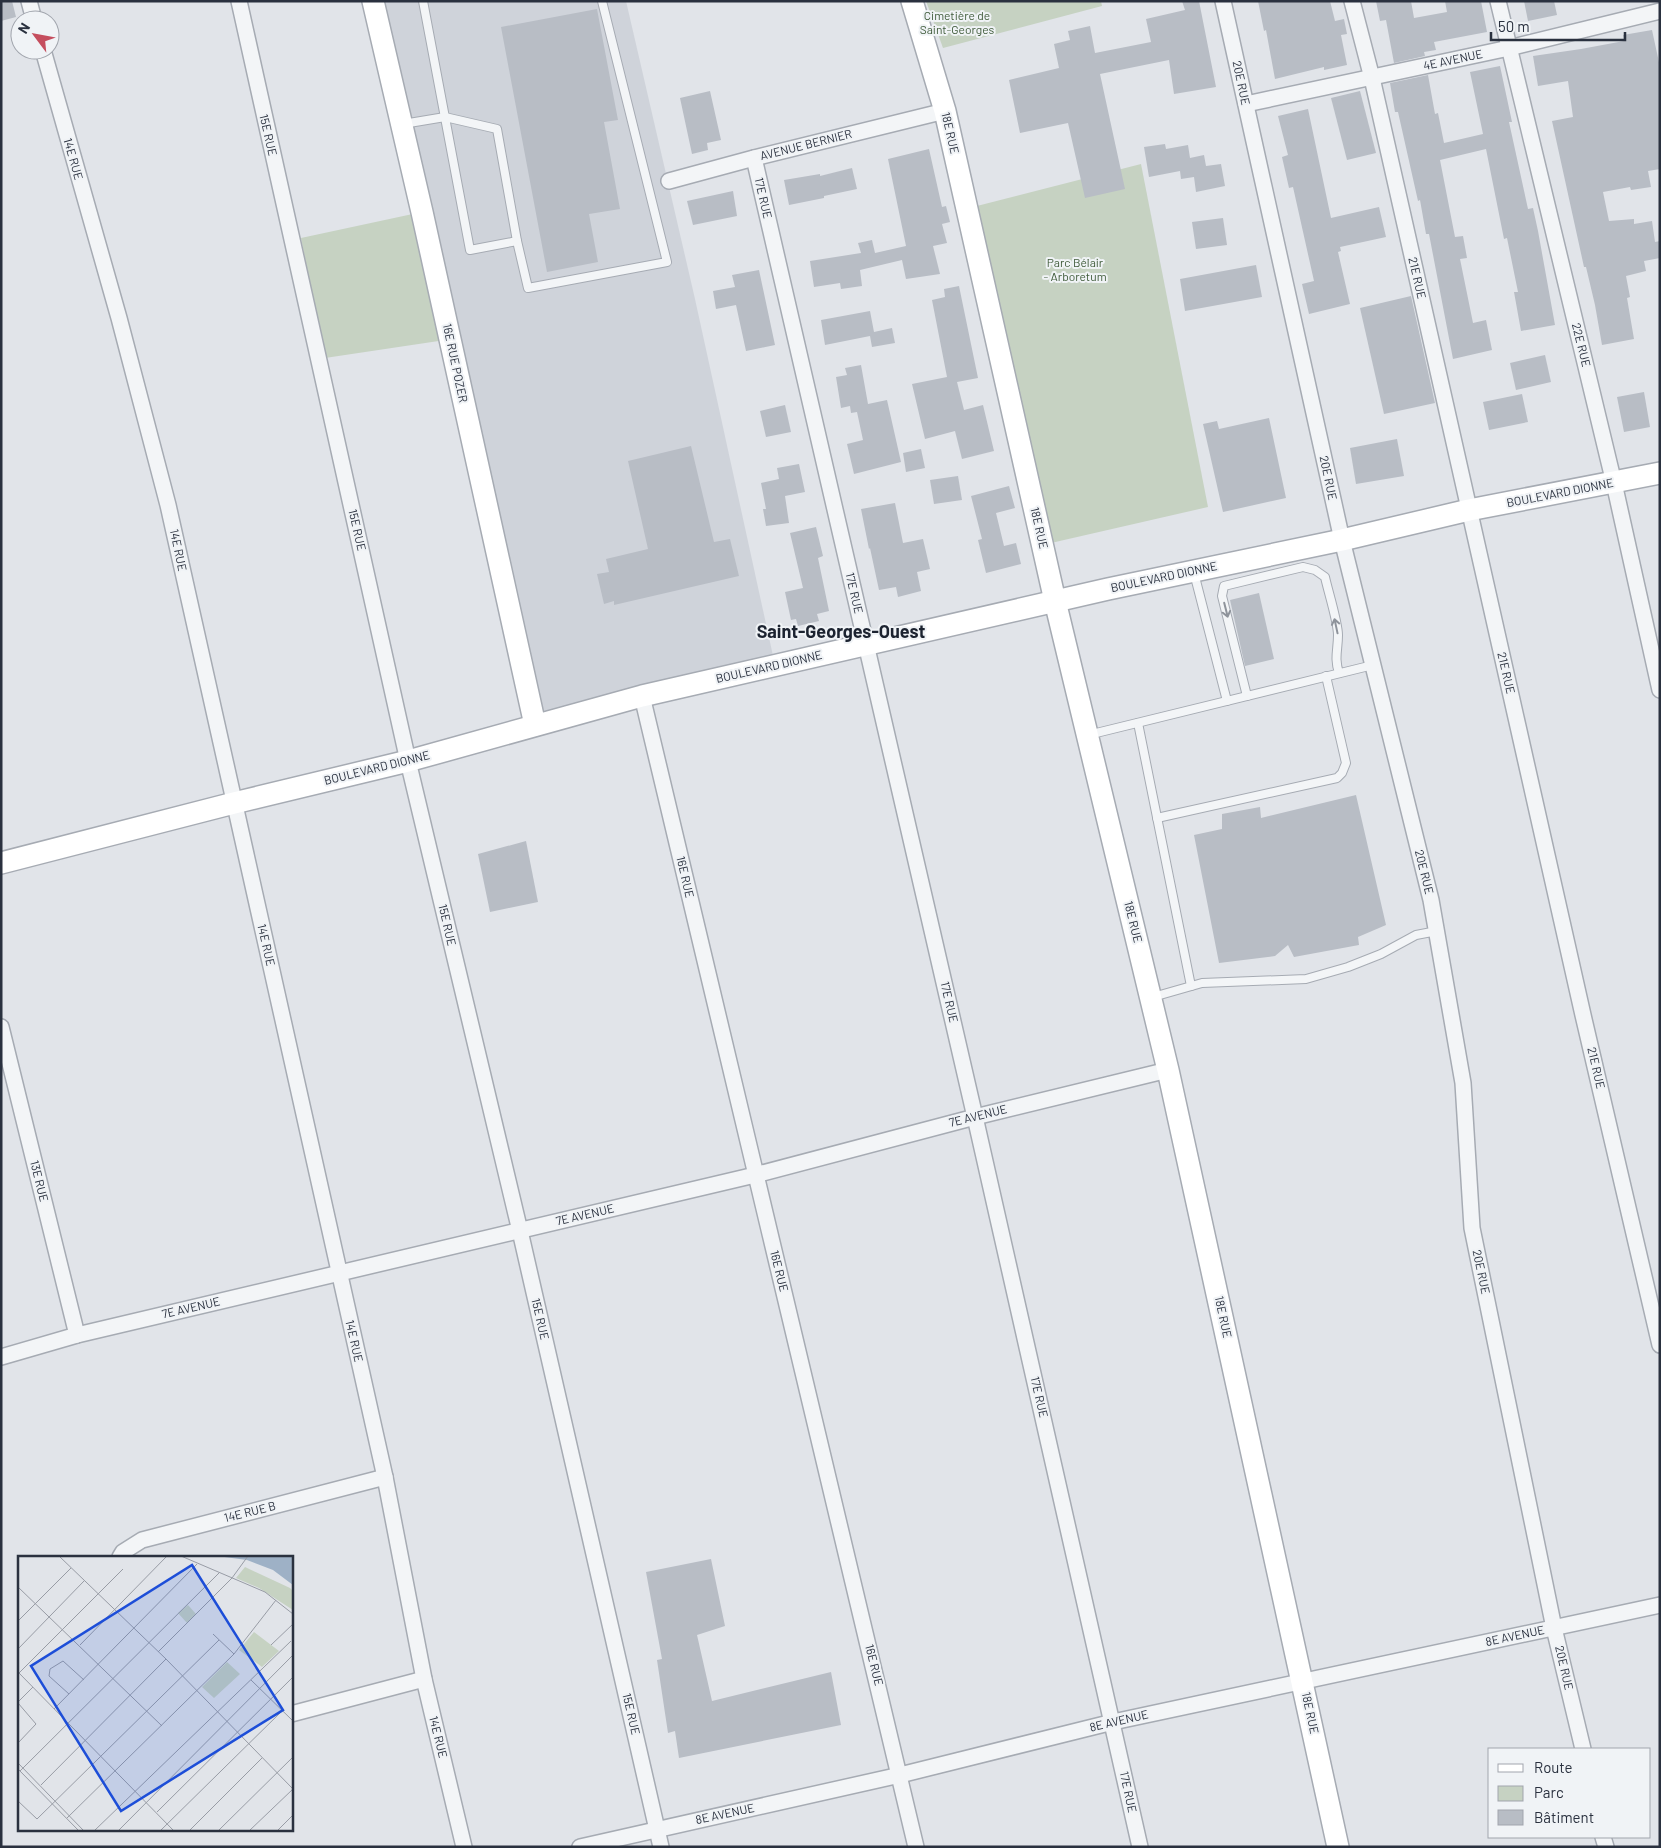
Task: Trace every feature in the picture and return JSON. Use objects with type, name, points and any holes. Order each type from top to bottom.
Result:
[{"type":"main road","name":"16E RUE POZER","points":[[373,1],[535,725]]},
{"type":"main road","name":"18E RUE","points":[[912,1],[945,111],[1055,601],[1168,1070],[1338,1847]]},
{"type":"main road","name":"BOULEVARD DIONNE","points":[[1,863],[234,803],[408,761],[642,696],[1055,601],[1342,540],[1469,510],[1660,473]]},
{"type":"street","name":"15E RUE","points":[[239,1],[408,761],[520,1231],[661,1847]]},
{"type":"street","name":"20E RUE","points":[[1223,1],[1342,540],[1429,890],[1463,1083],[1472,1228],[1554,1628],[1583,1748]]},
{"type":"street","name":"21E RUE","points":[[1352,1],[1372,78],[1660,1345]]},
{"type":"street","name":"22E RUE","points":[[1498,1],[1614,482],[1660,690]]},
{"type":"street","name":"4E AVENUE","points":[[1246,104],[1509,48],[1660,11]]},
{"type":"street","name":"14E RUE","points":[[46,60],[119,318],[168,505],[385,1478],[424,1679],[464,1847]]},
{"type":"street","name":"AVENUE BERNIER","points":[[669,181],[945,111]]},
{"type":"street","name":"17E RUE","points":[[754,158],[975,1117],[1140,1847]]},
{"type":"street","name":"16E RUE","points":[[642,696],[916,1847]]},
{"type":"street","name":"13E RUE","points":[[1,1027],[77,1334]]},
{"type":"street","name":"7E AVENUE","points":[[1,1357],[77,1334],[755,1175],[975,1117],[1168,1070]]},
{"type":"street","name":"14E RUE B","points":[[121,1556],[123,1552],[142,1540],[385,1478]]},
{"type":"street","name":"8E AVENUE","points":[[580,1847],[900,1775],[1113,1722],[1660,1605]]},
{"type":"street","points":[[292,1714],[424,1679]]},
{"type":"lane","points":[[423,1],[470,250],[517,241]]},
{"type":"lane","points":[[402,125],[445,117],[497,129],[517,241],[528,288],[667,262],[602,1]]},
{"type":"lane","points":[[1247,696],[1222,596],[1224,586],[1303,567],[1315,570],[1325,577],[1338,633],[1335,653],[1339,673]]},
{"type":"lane","points":[[1193,571],[1227,701]]},
{"type":"lane","points":[[1088,735],[1373,665]]},
{"type":"lane","points":[[1157,818],[1337,778],[1342,773],[1346,763],[1326,676]]},
{"type":"lane","points":[[1138,723],[1191,986]]},
{"type":"lane","points":[[1151,997],[1191,986],[1218,982],[1306,979],[1356,964],[1381,954],[1416,935],[1437,931]]},
{"type":"shaded area","points":[[372,1],[626,1],[695,299],[775,665],[535,725]]},
{"type":"green space","name":"Cimetière de Saint-Georges","points":[[926,1],[1101,1],[1102,6],[943,48]]},
{"type":"green space","name":"Parc Bélair - Arboretum","points":[[1141,164],[1208,507],[1051,543],[973,207]]},
{"type":"green space","points":[[422,212],[452,339],[325,358],[301,238]]},
{"type":"building","points":[[1,1],[12,1],[14,10],[10,10],[10,19],[1,21]]},
{"type":"building","points":[[1182,1],[1199,1],[1216,87],[1174,94],[1169,60],[1100,74],[1125,189],[1085,198],[1068,123],[1020,133],[1009,80],[1059,68],[1054,44],[1070,40],[1068,31],[1090,26],[1095,53],[1151,42],[1146,19],[1185,10]]},
{"type":"building","points":[[1258,1],[1330,1],[1335,21],[1344,19],[1347,34],[1341,35],[1347,65],[1324,70],[1324,67],[1275,79],[1266,30],[1264,31]]},
{"type":"building","points":[[1376,1],[1411,1],[1414,18],[1447,12],[1445,1],[1481,1],[1487,32],[1434,42],[1436,50],[1424,52],[1425,56],[1394,63],[1386,20],[1380,21]]},
{"type":"building","points":[[1524,1],[1554,1],[1557,15],[1528,21]]},
{"type":"building","points":[[597,9],[618,120],[604,122],[620,209],[589,214],[598,262],[547,272],[501,27]]},
{"type":"building","points":[[1652,30],[1660,67],[1660,169],[1648,171],[1651,187],[1631,190],[1630,187],[1603,192],[1609,221],[1634,219],[1634,224],[1652,221],[1655,242],[1660,241],[1660,258],[1644,261],[1646,271],[1626,276],[1630,297],[1627,298],[1634,339],[1602,345],[1595,305],[1586,267],[1584,267],[1552,121],[1573,117],[1568,81],[1538,86],[1533,56],[1624,41],[1623,35]]},
{"type":"building","points":[[1500,66],[1512,122],[1509,122],[1528,209],[1533,208],[1538,231],[1555,325],[1521,331],[1514,292],[1518,292],[1507,238],[1504,239],[1486,149],[1440,160],[1455,237],[1463,236],[1467,258],[1460,259],[1473,323],[1486,320],[1492,350],[1453,359],[1429,234],[1426,234],[1420,200],[1418,201],[1398,112],[1395,112],[1390,83],[1428,75],[1435,114],[1438,113],[1444,143],[1483,134],[1470,72]]},
{"type":"building","points":[[710,91],[721,140],[707,143],[708,150],[692,154],[680,98]]},
{"type":"building","points":[[1360,91],[1376,153],[1347,160],[1331,98]]},
{"type":"building","points":[[1308,109],[1331,218],[1379,207],[1386,237],[1340,247],[1341,251],[1338,252],[1350,304],[1309,314],[1302,284],[1314,281],[1293,187],[1289,188],[1282,157],[1288,155],[1278,116]]},
{"type":"building","points":[[1165,144],[1166,149],[1188,145],[1190,158],[1204,155],[1206,166],[1221,164],[1225,186],[1196,192],[1194,177],[1181,179],[1180,171],[1149,177],[1144,147]]},
{"type":"building","points":[[929,149],[942,207],[946,206],[950,222],[942,224],[947,243],[933,246],[940,274],[906,279],[902,260],[860,270],[862,286],[841,289],[840,283],[814,287],[810,261],[861,253],[858,243],[872,240],[875,253],[906,246],[888,159]]},
{"type":"building","points":[[852,168],[857,189],[789,205],[784,180],[820,174],[820,176]]},
{"type":"building","points":[[733,191],[737,216],[693,225],[687,201]]},
{"type":"building","points":[[1223,218],[1227,245],[1196,249],[1192,222]]},
{"type":"building","points":[[1256,265],[1262,297],[1185,311],[1180,279]]},
{"type":"building","points":[[759,270],[775,345],[746,351],[736,305],[716,309],[713,291],[735,287],[732,275]]},
{"type":"building","points":[[959,286],[978,378],[957,382],[964,410],[983,405],[994,451],[962,459],[955,431],[925,439],[912,384],[947,377],[932,300],[945,297],[944,289]]},
{"type":"building","points":[[1411,296],[1435,403],[1384,414],[1360,308]]},
{"type":"building","points":[[870,311],[874,332],[892,328],[895,343],[872,347],[870,336],[825,345],[821,320]]},
{"type":"building","points":[[1545,355],[1551,382],[1516,390],[1510,363]]},
{"type":"building","points":[[861,365],[868,404],[887,400],[901,462],[854,474],[847,444],[863,440],[857,412],[851,413],[850,406],[841,408],[836,377],[847,375],[845,368]]},
{"type":"building","points":[[1644,392],[1650,427],[1624,432],[1617,397]]},
{"type":"building","points":[[1522,394],[1528,422],[1489,430],[1483,402]]},
{"type":"building","points":[[785,405],[791,432],[766,437],[760,411]]},
{"type":"building","points":[[1269,418],[1286,498],[1223,512],[1203,424],[1217,421],[1219,429]]},
{"type":"building","points":[[1397,439],[1404,476],[1356,484],[1350,448]]},
{"type":"building","points":[[691,446],[714,542],[730,539],[739,576],[614,605],[614,601],[604,604],[597,574],[609,572],[606,559],[648,549],[628,461]]},
{"type":"building","points":[[921,449],[925,468],[906,472],[903,453]]},
{"type":"building","points":[[799,464],[805,492],[785,496],[789,523],[766,526],[763,509],[766,509],[761,483],[779,479],[777,468]]},
{"type":"building","points":[[958,476],[962,500],[934,504],[930,480]]},
{"type":"building","points":[[1009,486],[1015,508],[996,513],[1004,546],[1016,543],[1021,564],[986,573],[978,540],[982,539],[971,496]]},
{"type":"building","points":[[895,503],[903,543],[923,539],[930,569],[917,572],[921,591],[898,597],[896,587],[879,590],[861,509]]},
{"type":"building","points":[[816,527],[823,556],[818,558],[829,611],[817,614],[819,621],[798,626],[796,619],[791,620],[785,592],[803,588],[790,533]]},
{"type":"building","points":[[1259,593],[1274,659],[1245,666],[1230,600]]},
{"type":"building","points":[[1356,795],[1386,925],[1358,937],[1359,945],[1294,957],[1288,945],[1275,956],[1219,963],[1194,835],[1222,829],[1222,814],[1260,807],[1261,818]]},
{"type":"building","points":[[526,841],[538,902],[490,912],[478,854]]},
{"type":"building","points":[[711,1559],[725,1626],[697,1635],[712,1701],[831,1672],[841,1725],[679,1758],[675,1731],[668,1733],[657,1660],[662,1659],[646,1572]]},
{"type":"district","name":"Saint-Georges-Ouest","points":[[841,632]]}]
